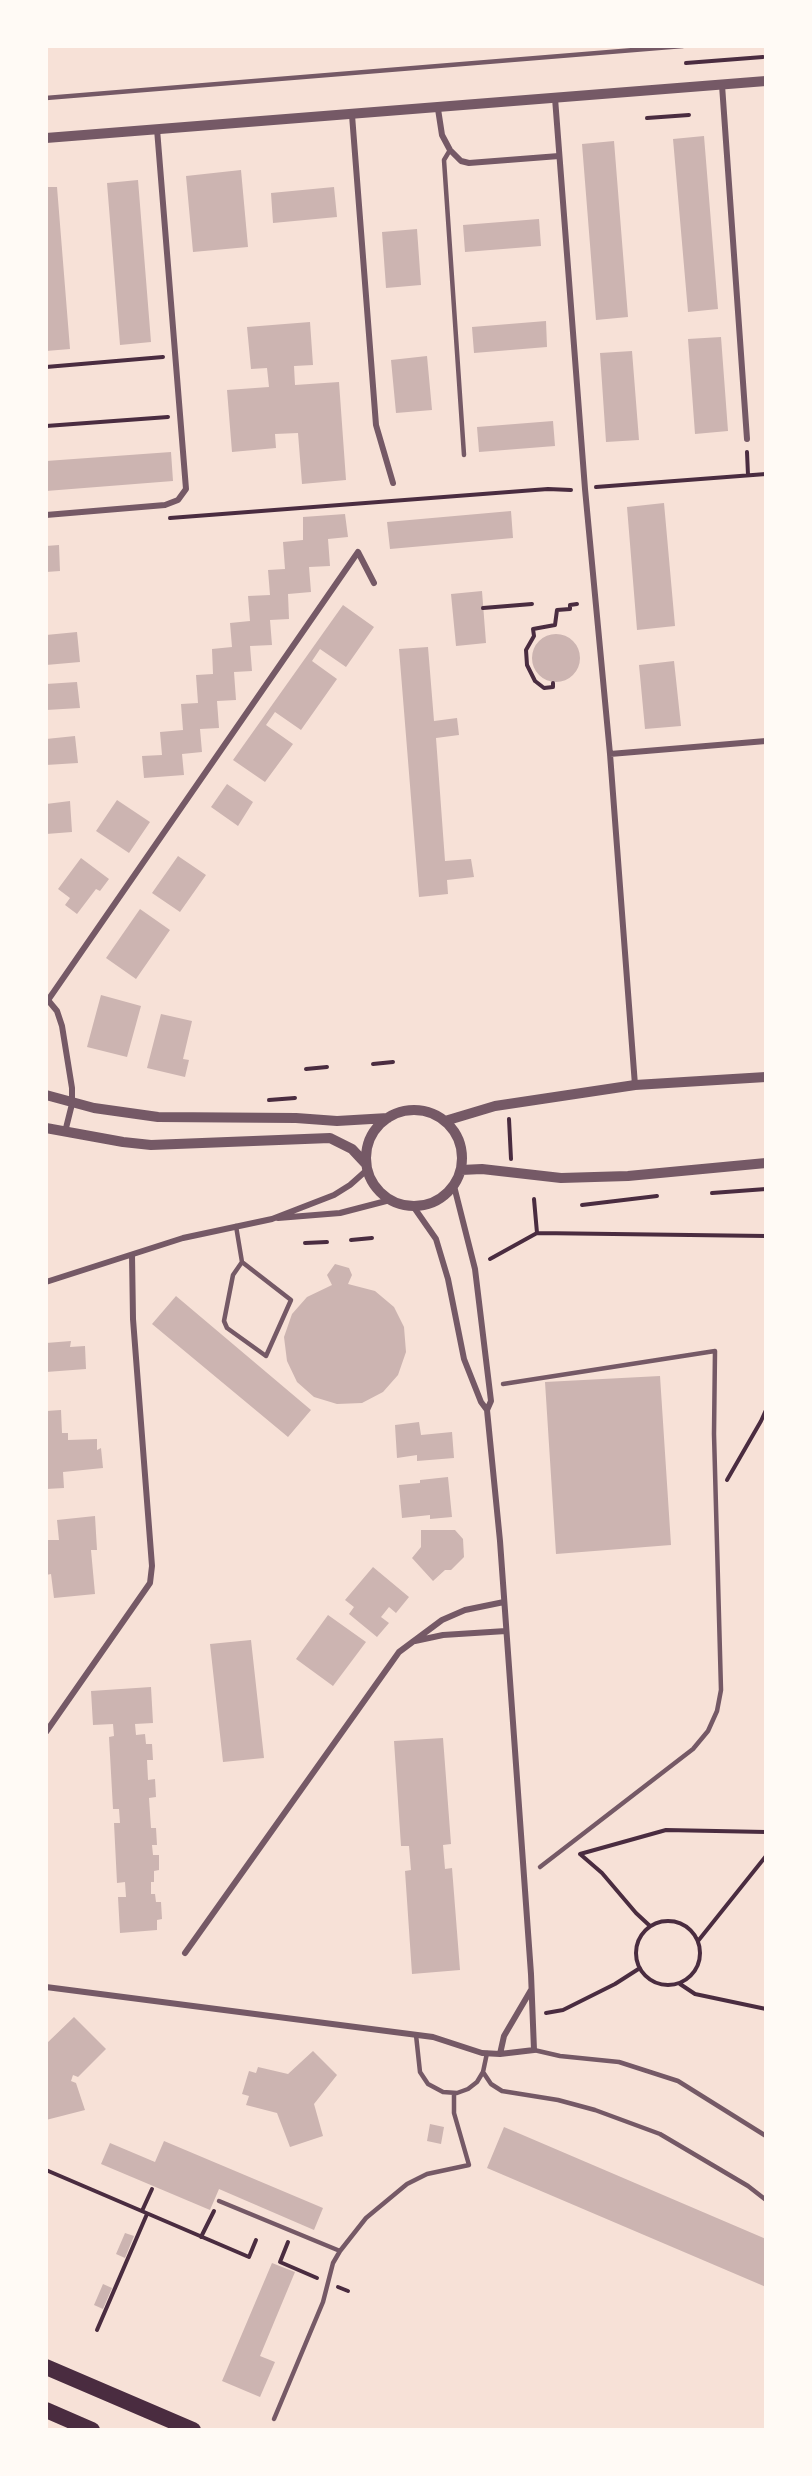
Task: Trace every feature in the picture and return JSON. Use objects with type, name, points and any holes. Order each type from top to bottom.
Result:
[{"type":"highway","points":[[46,2367],[193,2430]]},
{"type":"highway","points":[[46,2410],[92,2430]]},
{"type":"street","points":[[46,138],[438,109],[765,81]]},
{"type":"street","points":[[722,85],[747,439]]},
{"type":"street","points":[[555,98],[584,477],[610,754],[635,1085]]},
{"type":"street","points":[[438,109],[442,135],[450,150],[462,161],[469,163],[559,156]]},
{"type":"street","points":[[352,115],[376,425],[393,483]]},
{"type":"street","points":[[46,515],[165,505],[184,495],[187,483],[157,129]]},
{"type":"street","points":[[65,1132],[72,1104],[62,1026],[57,1011],[47,1001],[358,552],[374,583]]},
{"type":"street","points":[[610,754],[765,741]]},
{"type":"street","points":[[445,1121],[495,1106],[635,1085],[765,1077]]},
{"type":"street","points":[[46,1095],[72,1104],[158,1117],[296,1118],[337,1121],[388,1118],[405,1111],[420,1110],[436,1115],[453,1129],[460,1143],[461,1170],[454,1186],[436,1201],[413,1206],[390,1200],[377,1189],[367,1167],[352,1149],[330,1138],[151,1145],[46,1128]]},
{"type":"street","points":[[272,1219],[334,1195],[350,1185],[367,1167],[368,1146],[372,1135],[388,1118]]},
{"type":"street","points":[[461,1170],[483,1169],[561,1178],[628,1176],[765,1163]]},
{"type":"street","points":[[46,1987],[439,2038],[468,2049],[487,2053],[500,2054],[534,2050],[532,1989],[504,1602],[487,1410],[491,1401],[475,1269],[454,1186]]},
{"type":"street","points":[[46,1282],[183,1238],[272,1219],[340,1213],[390,1200]]},
{"type":"street","points":[[413,1206],[436,1239],[448,1279],[464,1359],[481,1402],[487,1410]]},
{"type":"street","points":[[46,1732],[150,1584],[152,1566],[133,1319],[132,1255]]},
{"type":"street","points":[[185,1953],[399,1652],[442,1620],[465,1610],[504,1602]]},
{"type":"street","points":[[412,1641],[443,1635],[506,1631]]},
{"type":"street","points":[[500,2054],[504,2036],[532,1989]]},
{"type":"lane","points":[[46,98],[683,46]]},
{"type":"lane","points":[[450,150],[444,160],[465,455]]},
{"type":"lane","points":[[236,1226],[242,1262],[291,1300],[266,1356],[227,1328],[224,1321],[233,1275],[242,1262]]},
{"type":"lane","points":[[503,1384],[715,1351],[721,1690],[714,1720],[693,1749],[540,1867]]},
{"type":"lane","points":[[416,2035],[419,2068],[423,2077],[434,2089],[454,2093],[473,2085],[483,2072],[487,2053]]},
{"type":"lane","points":[[534,2050],[560,2056],[619,2062],[678,2081],[765,2136]]},
{"type":"lane","points":[[483,2072],[491,2084],[502,2091],[577,2105],[660,2134],[748,2186],[765,2200]]},
{"type":"lane","points":[[274,2419],[323,2302],[333,2263],[340,2251],[366,2218],[407,2184],[427,2174],[469,2164],[454,2113],[454,2093]]},
{"type":"lane","points":[[219,2200],[340,2251]]},
{"type":"path","points":[[686,63],[763,57]]},
{"type":"path","points":[[647,118],[689,115]]},
{"type":"path","points":[[46,367],[175,356]]},
{"type":"path","points":[[46,426],[171,417]]},
{"type":"path","points":[[747,439],[748,475]]},
{"type":"path","points":[[595,487],[765,474]]},
{"type":"path","points":[[186,517],[571,489]]},
{"type":"path","points":[[483,608],[532,604]]},
{"type":"path","points":[[536,644],[533,629],[555,625],[557,610],[570,609],[570,605],[577,604]]},
{"type":"path","points":[[534,636],[526,650],[527,665],[535,681],[544,688],[553,687],[553,683]]},
{"type":"path","points":[[373,1064],[393,1062]]},
{"type":"path","points":[[306,1069],[327,1067]]},
{"type":"path","points":[[260,1101],[295,1098]]},
{"type":"path","points":[[508,1115],[511,1161]]},
{"type":"path","points":[[712,1193],[765,1190]]},
{"type":"path","points":[[582,1205],[657,1196]]},
{"type":"path","points":[[534,1199],[537,1233]]},
{"type":"path","points":[[490,1259],[537,1233],[765,1236]]},
{"type":"path","points":[[351,1240],[372,1238]]},
{"type":"path","points":[[305,1243],[327,1242]]},
{"type":"path","points":[[716,1495],[736,1466],[765,1410]]},
{"type":"path","points":[[580,1854],[666,1830],[765,1832]]},
{"type":"path","points":[[572,1844],[580,1854],[602,1872],[636,1913],[650,1926]]},
{"type":"path","points":[[698,1941],[765,1856]]},
{"type":"path","points":[[664,1921],[675,1921],[688,1927],[698,1941],[700,1954],[696,1970],[685,1981],[667,1985],[654,1982],[640,1968],[636,1948],[639,1939],[650,1926],[664,1921]]},
{"type":"path","points":[[550,2013],[563,2010],[615,1984],[640,1968]]},
{"type":"path","points":[[679,1983],[695,1994],[765,2009]]},
{"type":"path","points":[[46,2170],[249,2257],[256,2240]]},
{"type":"path","points":[[142,2211],[152,2189]]},
{"type":"path","points":[[201,2237],[219,2200]]},
{"type":"path","points":[[98,2330],[147,2214]]},
{"type":"path","points":[[292,2231],[280,2262],[348,2291]]},
{"type":"building","points":[[704,136],[718,309],[688,312],[673,139]]},
{"type":"building","points":[[614,141],[628,317],[596,320],[582,144]]},
{"type":"building","points":[[241,170],[248,247],[193,252],[186,176]]},
{"type":"building","points":[[138,180],[151,342],[120,345],[107,183]]},
{"type":"building","points":[[46,187],[57,187],[70,349],[46,351]]},
{"type":"building","points":[[334,187],[337,217],[273,223],[271,193]]},
{"type":"building","points":[[539,219],[541,246],[465,252],[463,225]]},
{"type":"building","points":[[417,229],[421,285],[386,288],[382,232]]},
{"type":"building","points":[[546,321],[547,347],[474,353],[472,327]]},
{"type":"building","points":[[310,322],[313,365],[294,366],[295,385],[339,382],[346,480],[302,484],[298,433],[275,434],[276,448],[232,452],[227,390],[269,387],[267,368],[251,369],[247,327]]},
{"type":"building","points":[[721,337],[728,431],[695,434],[688,339]]},
{"type":"building","points":[[632,351],[639,440],[606,442],[600,353]]},
{"type":"building","points":[[427,356],[432,410],[396,413],[391,360]]},
{"type":"building","points":[[553,421],[555,446],[479,452],[477,427]]},
{"type":"building","points":[[171,452],[173,481],[46,491],[46,461]]},
{"type":"building","points":[[664,503],[675,626],[637,630],[627,507]]},
{"type":"building","points":[[511,511],[513,538],[390,549],[387,522]]},
{"type":"building","points":[[345,514],[348,537],[328,539],[330,566],[309,567],[311,592],[288,594],[289,619],[270,620],[272,645],[250,646],[252,671],[234,672],[236,700],[217,701],[219,728],[200,729],[202,752],[182,754],[184,775],[144,778],[142,756],[162,755],[160,732],[183,730],[181,704],[198,703],[196,675],[213,674],[212,649],[232,647],[230,623],[250,621],[248,596],[270,595],[268,570],[285,569],[283,542],[303,540],[303,517]]},
{"type":"building","points":[[59,545],[60,571],[46,572],[46,546]]},
{"type":"building","points":[[482,591],[486,643],[456,646],[451,594]]},
{"type":"building","points":[[343,605],[374,627],[346,667],[320,649],[312,661],[337,679],[301,730],[275,712],[266,725],[293,744],[265,782],[233,760]]},
{"type":"building","points":[[77,632],[80,662],[46,665],[46,635]]},
{"type":"building","points":[[551,634],[561,634],[573,641],[580,653],[580,663],[573,675],[561,682],[551,682],[536,671],[532,663],[532,653],[543,638]]},
{"type":"building","points":[[428,647],[434,721],[457,718],[459,735],[436,738],[445,861],[471,859],[474,877],[447,880],[448,894],[419,897],[399,649]]},
{"type":"building","points":[[674,661],[681,726],[645,729],[639,665]]},
{"type":"building","points":[[77,682],[80,708],[46,710],[46,684]]},
{"type":"building","points":[[75,736],[78,763],[46,765],[46,739]]},
{"type":"building","points":[[227,784],[253,802],[238,826],[211,807]]},
{"type":"building","points":[[117,800],[150,822],[129,853],[96,831]]},
{"type":"building","points":[[70,801],[72,832],[46,834],[46,804]]},
{"type":"building","points":[[178,856],[206,875],[180,912],[152,893]]},
{"type":"building","points":[[81,858],[109,879],[100,891],[96,889],[77,914],[65,905],[70,898],[58,889]]},
{"type":"building","points":[[140,909],[170,930],[136,979],[106,958]]},
{"type":"building","points":[[101,995],[141,1006],[127,1057],[87,1047]]},
{"type":"building","points":[[161,1014],[192,1021],[183,1059],[189,1060],[185,1077],[147,1068]]},
{"type":"building","points":[[335,1264],[349,1268],[352,1275],[348,1284],[375,1291],[394,1307],[404,1327],[406,1352],[398,1375],[383,1392],[362,1403],[337,1404],[314,1397],[297,1382],[287,1361],[284,1337],[292,1314],[307,1297],[332,1285],[327,1275]]},
{"type":"building","points":[[176,1296],[311,1410],[288,1437],[152,1324]]},
{"type":"building","points":[[71,1341],[70,1347],[85,1346],[86,1369],[46,1372],[46,1343]]},
{"type":"building","points":[[660,1376],[671,1545],[556,1554],[545,1382]]},
{"type":"building","points":[[61,1410],[62,1433],[68,1433],[68,1440],[97,1439],[97,1450],[101,1448],[103,1468],[63,1472],[64,1488],[46,1489],[46,1411]]},
{"type":"building","points":[[419,1422],[421,1435],[452,1432],[454,1458],[417,1461],[417,1455],[397,1458],[395,1425]]},
{"type":"building","points":[[448,1477],[452,1517],[430,1519],[430,1515],[402,1518],[399,1485]]},
{"type":"building","points":[[95,1516],[97,1550],[91,1550],[95,1594],[54,1598],[51,1574],[46,1575],[46,1540],[59,1540],[57,1520]]},
{"type":"building","points":[[421,1530],[455,1530],[463,1539],[464,1557],[451,1570],[445,1570],[433,1581],[412,1558],[421,1547]]},
{"type":"building","points":[[373,1567],[409,1597],[396,1613],[389,1607],[381,1617],[389,1623],[377,1637],[349,1614],[354,1607],[345,1600]]},
{"type":"building","points":[[328,1615],[366,1642],[333,1686],[296,1659]]},
{"type":"building","points":[[251,1640],[264,1758],[223,1762],[210,1644]]},
{"type":"building","points":[[151,1687],[153,1723],[135,1724],[136,1735],[145,1734],[146,1744],[152,1744],[153,1760],[147,1760],[148,1780],[155,1779],[156,1797],[149,1798],[151,1828],[156,1828],[157,1845],[152,1845],[153,1855],[159,1855],[159,1870],[154,1871],[151,1894],[155,1894],[156,1902],[161,1902],[162,1919],[157,1920],[157,1930],[120,1933],[118,1897],[126,1897],[125,1882],[117,1883],[114,1823],[120,1823],[119,1809],[113,1809],[109,1737],[114,1736],[113,1724],[93,1725],[91,1691]]},
{"type":"building","points":[[443,1738],[451,1844],[443,1845],[445,1869],[452,1868],[460,1970],[412,1974],[405,1871],[411,1870],[409,1846],[401,1846],[394,1741]]},
{"type":"building","points":[[74,2017],[106,2049],[78,2077],[73,2075],[71,2081],[76,2083],[85,2110],[46,2120],[46,2044]]},
{"type":"building","points":[[313,2051],[337,2075],[314,2104],[323,2136],[290,2147],[277,2113],[246,2105],[249,2096],[242,2094],[249,2071],[256,2073],[258,2067],[288,2074]]},
{"type":"building","points":[[430,2124],[444,2127],[441,2144],[427,2141]]},
{"type":"building","points":[[504,2127],[766,2239],[766,2287],[487,2168]]},
{"type":"building","points":[[164,2141],[323,2208],[314,2230],[219,2189],[210,2210],[101,2164],[110,2143],[155,2162]]},
{"type":"building","points":[[125,2233],[134,2236],[125,2258],[116,2254]]},
{"type":"building","points":[[272,2263],[295,2272],[260,2356],[275,2362],[260,2397],[222,2381]]},
{"type":"building","points":[[103,2284],[112,2288],[103,2309],[94,2305]]}]
